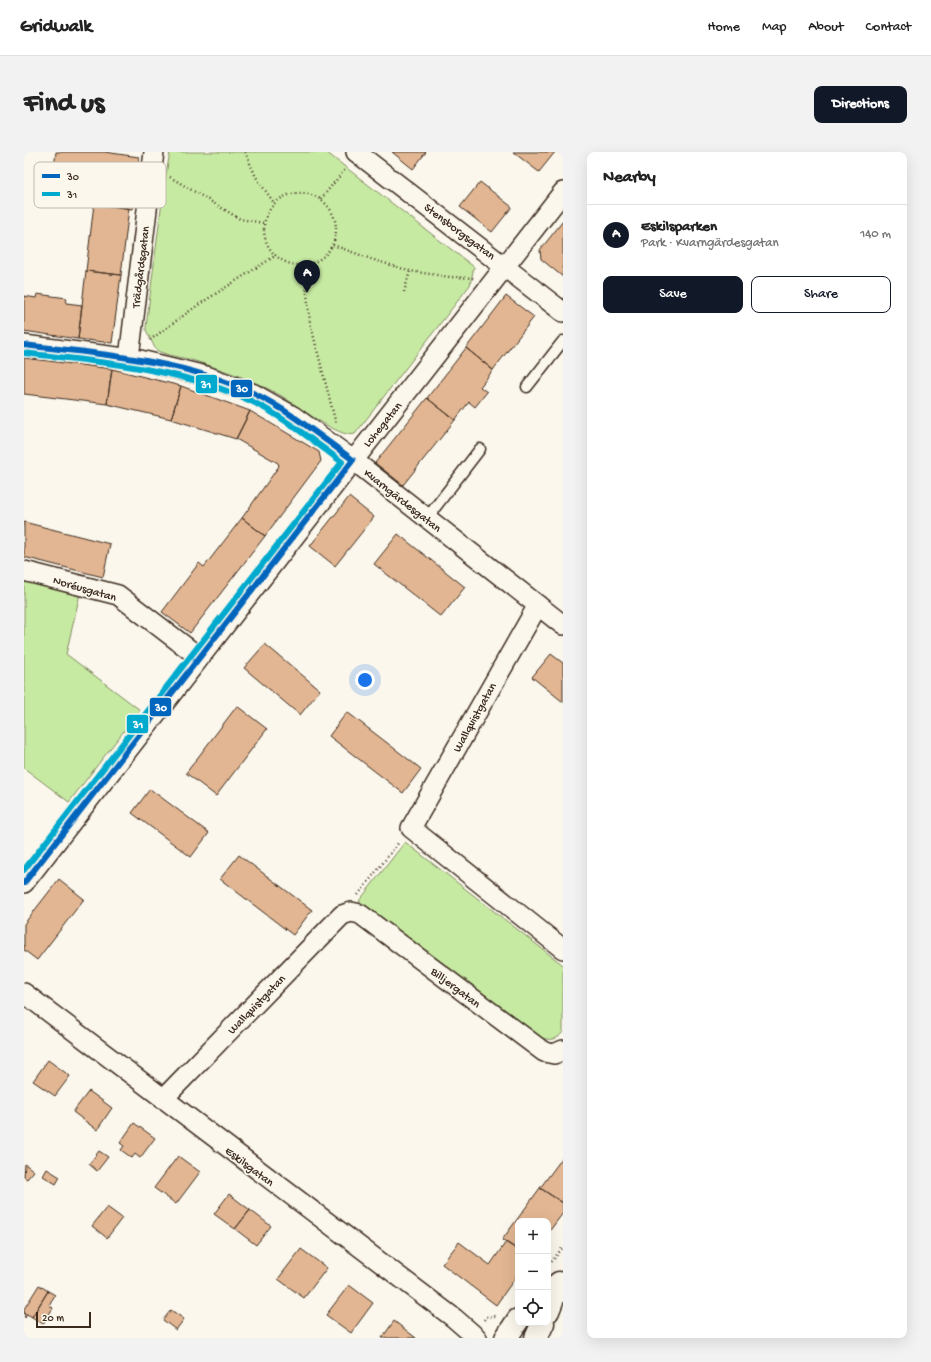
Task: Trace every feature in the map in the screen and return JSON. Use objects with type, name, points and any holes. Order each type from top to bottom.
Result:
[{"type":"main road","points":[[551,1296],[554,1280]]},
{"type":"main road","points":[[506,1338],[515,1324]]},
{"type":"main road","points":[[536,1338],[542,1326]]},
{"type":"street","name":"Stensborgsgatan","points":[[357,153],[563,312]]},
{"type":"street","name":"Lohegatan","points":[[24,883],[352,460],[488,291],[563,192]]},
{"type":"street","name":"Trädgårdsgatan","points":[[134,359],[148,208]]},
{"type":"street","name":"Kvarngärdesgatan","points":[[24,345],[134,359],[206,376],[254,394],[293,416],[333,445],[563,625]]},
{"type":"street","name":"Noréusgatan","points":[[24,571],[118,595],[199,657]]},
{"type":"street","name":"Wallqvistgatan","points":[[412,829],[538,605]]},
{"type":"street","points":[[412,829],[563,949]]},
{"type":"street","name":"Wallqvistgatan","points":[[163,1099],[347,914]]},
{"type":"street","name":"Billjergatan","points":[[347,914],[360,914],[544,1052],[554,1054],[563,1050]]},
{"type":"street","name":"Eskilsgatan","points":[[24,993],[454,1318],[477,1338]]},
{"type":"lane","points":[[527,387],[563,341]]},
{"type":"lane","points":[[426,518],[480,449]]},
{"type":"path","points":[[245,152],[256,177],[274,203]]},
{"type":"path","points":[[321,198],[357,153]]},
{"type":"path","points":[[166,175],[240,219],[264,223]]},
{"type":"path","points":[[296,192],[310,193],[321,198],[330,208],[336,220],[337,232],[333,245],[321,259],[304,265],[288,263],[275,256],[267,244],[264,223],[266,216],[274,203],[284,196],[296,192]]},
{"type":"path","points":[[333,245],[371,259],[410,270],[450,277],[473,277],[488,291]]},
{"type":"path","points":[[134,359],[151,339],[198,305],[275,256]]},
{"type":"path","points":[[304,265],[310,322],[338,430],[333,445]]},
{"type":"path","points":[[404,292],[410,270]]},
{"type":"path","points":[[347,914],[412,829]]},
{"type":"path","points":[[554,1280],[563,1246]]},
{"type":"green space","points":[[170,152],[326,152],[474,267],[470,285],[355,434],[339,432],[280,395],[249,380],[206,364],[165,354],[156,350],[146,327],[161,208],[166,208],[166,174]]},
{"type":"green space","points":[[24,579],[80,594],[66,654],[140,710],[69,802],[24,768]]},
{"type":"green space","points":[[405,842],[563,965],[563,1032],[558,1037],[551,1039],[541,1038],[359,901]]},
{"type":"building","points":[[56,152],[104,152],[139,157],[138,162],[55,162]]},
{"type":"building","points":[[392,152],[426,152],[413,169]]},
{"type":"building","points":[[513,152],[555,152],[539,172]]},
{"type":"building","points":[[480,182],[512,207],[492,232],[460,207]]},
{"type":"building","points":[[94,208],[129,208],[121,275],[86,271]]},
{"type":"building","points":[[563,221],[563,277],[541,259],[540,250]]},
{"type":"building","points":[[86,271],[121,275],[112,343],[78,339]]},
{"type":"building","points":[[37,294],[67,298],[66,303],[82,305],[78,339],[24,331],[24,296],[36,298]]},
{"type":"building","points":[[506,296],[534,317],[493,370],[466,348]]},
{"type":"building","points":[[466,348],[493,370],[480,387],[487,392],[475,407],[469,402],[455,420],[427,398]]},
{"type":"building","points":[[24,358],[112,369],[107,404],[24,394]]},
{"type":"building","points":[[112,369],[181,386],[171,419],[107,404]]},
{"type":"building","points":[[181,386],[250,411],[236,439],[171,419]]},
{"type":"building","points":[[427,398],[455,420],[403,485],[375,463]]},
{"type":"building","points":[[250,411],[319,452],[321,461],[265,536],[242,518],[279,466],[278,463],[236,439]]},
{"type":"building","points":[[349,497],[374,517],[335,566],[310,546]]},
{"type":"building","points":[[242,518],[265,536],[190,633],[162,612],[199,563],[204,567]]},
{"type":"building","points":[[24,522],[110,544],[103,577],[24,557]]},
{"type":"building","points":[[398,534],[465,587],[441,617],[374,564]]},
{"type":"building","points":[[265,644],[320,690],[300,715],[244,668]]},
{"type":"building","points":[[551,654],[563,663],[563,702],[532,677]]},
{"type":"building","points":[[237,706],[267,729],[216,796],[186,773]]},
{"type":"building","points":[[347,712],[421,769],[403,793],[329,736]]},
{"type":"building","points":[[150,789],[209,833],[191,857],[132,813]]},
{"type":"building","points":[[239,855],[312,910],[293,935],[220,879]]},
{"type":"building","points":[[59,879],[84,899],[37,960],[24,950],[24,924]]},
{"type":"building","points":[[48,1060],[70,1076],[55,1096],[33,1081]]},
{"type":"building","points":[[89,1091],[112,1108],[97,1130],[73,1112]]},
{"type":"building","points":[[134,1123],[155,1138],[140,1158],[135,1154],[132,1158],[121,1150],[124,1146],[120,1143]]},
{"type":"building","points":[[99,1151],[108,1157],[97,1171],[89,1164]]},
{"type":"building","points":[[178,1156],[200,1172],[176,1204],[154,1188]]},
{"type":"building","points":[[563,1157],[563,1203],[540,1188]]},
{"type":"building","points":[[25,1164],[34,1171],[27,1179],[24,1177]]},
{"type":"building","points":[[47,1169],[60,1177],[56,1184],[43,1176]]},
{"type":"building","points":[[540,1188],[563,1203],[563,1213],[551,1229],[551,1218],[518,1218]]},
{"type":"building","points":[[229,1194],[250,1210],[235,1229],[214,1214]]},
{"type":"building","points":[[107,1207],[122,1218],[107,1238],[92,1226]]},
{"type":"building","points":[[250,1210],[271,1226],[256,1245],[235,1229]]},
{"type":"building","points":[[515,1222],[515,1248],[502,1240]]},
{"type":"building","points":[[459,1242],[490,1265],[506,1242],[515,1248],[515,1278],[496,1305],[442,1264]]},
{"type":"building","points":[[301,1249],[327,1268],[304,1298],[278,1279]]},
{"type":"building","points":[[39,1285],[48,1291],[32,1317],[27,1314],[25,1318],[24,1309]]},
{"type":"building","points":[[349,1285],[373,1303],[351,1333],[326,1315]]},
{"type":"building","points":[[48,1291],[55,1295],[49,1305],[53,1308],[43,1324],[32,1317]]},
{"type":"building","points":[[171,1310],[184,1319],[176,1330],[163,1320]]},
{"type":"building","points":[[394,1321],[416,1338],[382,1338]]},
{"type":"transit line","name":"30","points":[[24,345],[112,355],[200,373],[255,394],[281,408],[353,460],[24,883]]},
{"type":"transit line","name":"31","points":[[24,353],[111,363],[140,368],[196,381],[224,390],[251,401],[275,414],[298,429],[342,462],[24,870]]},
{"type":"place","name":"Eskilsparken","points":[[307,293]]}]
